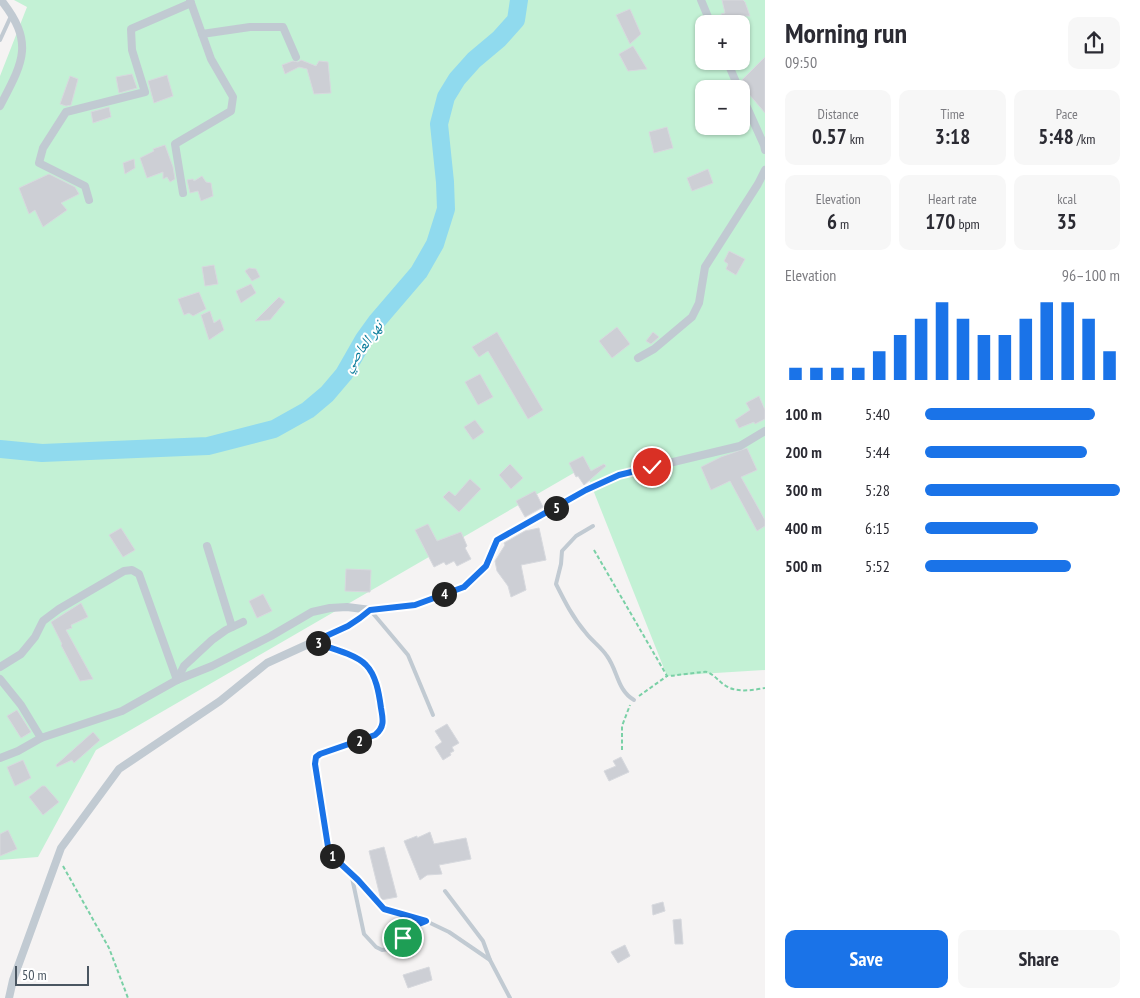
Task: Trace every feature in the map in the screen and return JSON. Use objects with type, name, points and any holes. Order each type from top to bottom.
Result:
[{"type":"street","points":[[0,106],[19,65],[23,49],[21,33],[12,14],[1,0]]},
{"type":"street","points":[[701,0],[707,15]]},
{"type":"street","points":[[89,200],[86,186],[39,163],[43,148],[66,112],[145,92],[132,50],[131,29],[191,1],[211,59],[233,97],[231,111],[175,144],[183,193]]},
{"type":"street","points":[[202,34],[250,27],[283,27],[296,57]]},
{"type":"street","points":[[750,114],[765,150]]},
{"type":"street","points":[[638,358],[654,348],[692,317],[699,303],[705,267],[765,170]]},
{"type":"street","points":[[0,758],[18,751],[41,738],[122,711],[177,680],[220,662],[271,636],[312,612],[330,608],[347,607],[370,610],[415,605],[464,587],[486,566],[497,540],[586,490],[619,475],[740,446],[765,431]]},
{"type":"street","points":[[207,546],[232,627]]},
{"type":"street","points":[[0,668],[21,654],[35,637],[43,621],[58,609],[124,571],[132,570],[139,574],[177,680]]},
{"type":"street","points":[[9,998],[13,980],[61,848],[119,769],[220,701],[267,663],[348,626],[370,610]]},
{"type":"street","points":[[177,680],[184,666],[212,640],[243,622]]},
{"type":"street","points":[[0,679],[21,705],[41,738]]},
{"type":"lane","points":[[0,40],[12,14]]},
{"type":"lane","points":[[593,526],[576,536],[562,552],[556,584],[572,617],[606,654],[616,670],[619,683],[625,695],[634,700]]},
{"type":"lane","points":[[370,610],[408,655],[433,715]]},
{"type":"lane","points":[[313,642],[359,660],[366,665],[377,685],[384,724],[375,735],[316,757],[315,764],[329,853],[351,873],[384,909],[426,921],[449,932],[490,960]]},
{"type":"lane","points":[[351,873],[364,934],[376,947],[382,950],[389,950],[398,945],[414,926],[426,921]]},
{"type":"lane","points":[[445,891],[483,941],[490,960],[510,998]]},
{"type":"path","points":[[594,550],[667,676]]},
{"type":"path","points":[[622,750],[622,726],[630,704],[647,689],[667,676],[683,676],[704,671],[717,678],[727,687],[748,691],[765,688]]},
{"type":"path","points":[[58,858],[109,948],[128,998]]},
{"type":"green space","points":[[14,0],[765,0],[765,670],[667,676],[584,467],[96,750],[38,857],[0,860],[0,76],[27,7]]},
{"type":"building","points":[[722,0],[743,0],[750,15],[721,14],[725,13]]},
{"type":"building","points":[[630,9],[641,34],[630,44],[616,15]]},
{"type":"building","points":[[633,46],[647,69],[628,71],[619,54]]},
{"type":"building","points":[[765,57],[765,113],[750,95],[750,80],[742,80]]},
{"type":"building","points":[[301,60],[316,66],[319,61],[328,62],[331,93],[314,94],[307,69],[299,67],[285,74],[282,65]]},
{"type":"building","points":[[132,74],[137,88],[119,93],[116,77]]},
{"type":"building","points":[[167,75],[173,96],[154,103],[148,81]]},
{"type":"building","points":[[70,76],[78,79],[71,105],[66,106],[60,104]]},
{"type":"building","points":[[109,107],[111,117],[93,123],[91,112]]},
{"type":"building","points":[[667,127],[673,148],[654,153],[649,132]]},
{"type":"building","points":[[165,145],[175,179],[170,182],[167,177],[163,179],[163,172],[147,178],[140,158],[154,151],[153,149]]},
{"type":"building","points":[[134,159],[135,168],[125,174],[123,163]]},
{"type":"building","points":[[708,169],[713,183],[692,191],[687,178]]},
{"type":"building","points":[[49,174],[75,187],[79,194],[61,203],[67,210],[43,227],[35,210],[29,214],[19,188]]},
{"type":"building","points":[[202,176],[206,182],[211,183],[213,196],[201,201],[198,191],[190,193],[187,180],[193,179],[194,181]]},
{"type":"building","points":[[729,251],[745,259],[736,275],[726,269],[728,264],[724,261]]},
{"type":"building","points":[[214,265],[218,284],[205,286],[202,267]]},
{"type":"building","points":[[249,268],[256,269],[260,277],[252,281],[245,271]]},
{"type":"building","points":[[251,284],[256,293],[241,303],[236,291]]},
{"type":"building","points":[[199,292],[206,309],[193,316],[189,313],[184,315],[178,299]]},
{"type":"building","points":[[279,297],[285,302],[270,320],[255,321]]},
{"type":"building","points":[[210,311],[214,323],[220,319],[224,330],[209,340],[201,315]]},
{"type":"building","points":[[617,327],[630,344],[612,358],[599,341]]},
{"type":"building","points":[[497,332],[543,410],[528,419],[488,351],[479,357],[472,347]]},
{"type":"building","points":[[653,332],[659,337],[651,344],[646,341]]},
{"type":"building","points":[[480,374],[493,397],[478,405],[465,382]]},
{"type":"building","points":[[759,396],[765,410],[765,419],[739,428],[735,420],[750,410],[746,403]]},
{"type":"building","points":[[475,420],[484,432],[473,440],[464,427]]},
{"type":"building","points":[[747,448],[757,470],[741,477],[765,520],[765,526],[757,531],[730,481],[711,490],[701,467],[721,457]]},
{"type":"building","points":[[583,456],[591,471],[604,464],[606,466],[584,485],[578,476],[576,477],[569,463]]},
{"type":"building","points":[[510,464],[523,478],[511,489],[499,475]]},
{"type":"building","points":[[470,479],[481,489],[459,512],[443,497],[449,491],[455,496]]},
{"type":"building","points":[[535,491],[543,507],[525,517],[516,501]]},
{"type":"building","points":[[428,524],[437,541],[461,532],[467,546],[465,548],[471,559],[457,566],[454,561],[446,565],[444,562],[434,567],[415,530]]},
{"type":"building","points":[[121,528],[135,550],[123,557],[109,535]]},
{"type":"building","points":[[539,528],[546,560],[521,565],[526,590],[511,597],[508,586],[497,571],[495,561],[505,545],[504,543],[525,531]]},
{"type":"building","points":[[346,569],[371,570],[370,592],[345,591]]},
{"type":"building","points":[[263,594],[272,611],[257,618],[249,601]]},
{"type":"building","points":[[81,603],[88,617],[71,625],[72,628],[66,630],[93,679],[80,681],[51,622]]},
{"type":"building","points":[[17,710],[31,732],[21,738],[7,716]]},
{"type":"building","points":[[447,724],[459,743],[452,747],[454,751],[450,753],[451,755],[443,760],[435,747],[442,742],[435,731]]},
{"type":"building","points":[[93,732],[100,740],[74,763],[72,760],[57,767],[56,765]]},
{"type":"building","points":[[621,757],[629,772],[609,781],[604,771],[616,766],[613,761]]},
{"type":"building","points":[[23,760],[31,778],[15,786],[7,767]]},
{"type":"building","points":[[42,786],[45,786],[59,802],[43,815],[29,797]]},
{"type":"building","points":[[8,830],[17,849],[0,856],[0,834]]},
{"type":"building","points":[[430,832],[434,844],[466,838],[471,859],[439,865],[442,874],[427,875],[420,880],[404,841]]},
{"type":"building","points":[[384,847],[397,897],[381,900],[369,851]]},
{"type":"building","points":[[663,902],[665,911],[653,915],[652,905]]},
{"type":"building","points":[[681,919],[683,944],[675,944],[673,920]]},
{"type":"building","points":[[625,945],[630,956],[618,963],[611,952]]},
{"type":"building","points":[[429,967],[432,980],[408,988],[403,975]]},
{"type":"waterway","name":"نهر العاصي","points":[[0,449],[42,453],[208,446],[274,429],[308,410],[327,394],[344,374],[364,339],[377,321],[419,272],[435,244],[446,209],[439,124],[446,97],[457,79],[474,60],[499,39],[516,20],[519,0]]},
{"type":"route","points":[[403,938],[414,926],[426,921],[384,909],[358,880],[329,853],[315,764],[316,757],[320,754],[375,735],[380,731],[384,724],[377,685],[366,665],[359,660],[313,642],[348,626],[370,610],[415,605],[464,587],[486,566],[497,540],[586,490],[619,475],[652,467]]}]
